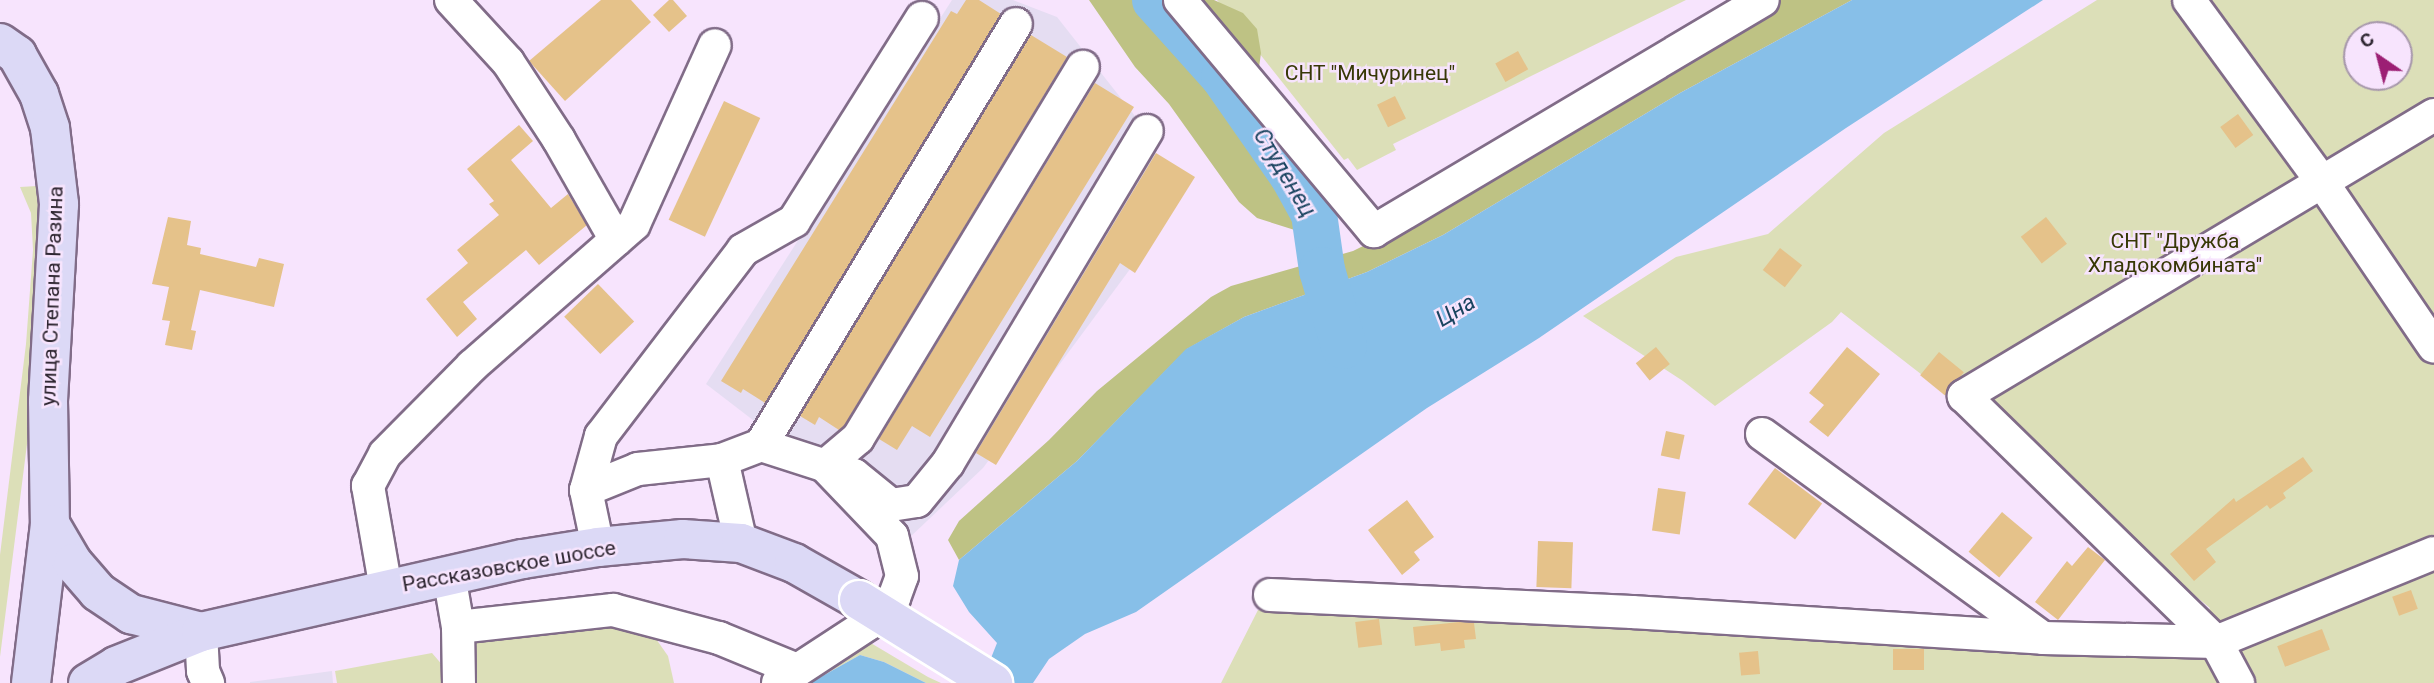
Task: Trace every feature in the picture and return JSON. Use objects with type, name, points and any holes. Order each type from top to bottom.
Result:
[{"type":"main road","name":"улица Степана Разина","points":[[8,49],[40,94],[50,128],[59,204],[48,401],[50,524],[31,683]]},
{"type":"main road","points":[[50,524],[74,563],[98,592],[131,614],[201,632]]},
{"type":"main road","name":"Рассказовское шоссе","points":[[88,683],[117,666],[201,632],[449,575],[598,547],[683,539],[741,543],[794,563],[993,683]]},
{"type":"lane","points":[[451,0],[508,62],[559,140],[616,240]]},
{"type":"lane","points":[[1180,0],[1374,231],[1763,0]]},
{"type":"lane","points":[[2189,0],[2322,182],[2434,347]]},
{"type":"lane","points":[[598,547],[586,490],[601,436],[743,250],[794,221],[922,19]]},
{"type":"lane","points":[[586,490],[638,469],[722,460],[761,445],[1016,24]]},
{"type":"lane","points":[[386,589],[368,486],[385,454],[472,366],[634,224],[715,45]]},
{"type":"lane","points":[[825,466],[858,438],[1083,67]]},
{"type":"lane","points":[[2238,683],[2216,642],[1964,396],[2434,115]]},
{"type":"lane","points":[[761,445],[854,475],[891,505],[917,501],[948,463],[1147,131]]},
{"type":"lane","points":[[1762,434],[2043,638]]},
{"type":"lane","points":[[722,460],[741,543]]},
{"type":"lane","points":[[458,627],[613,610],[719,638],[788,677],[868,624],[894,598],[902,576],[892,536],[825,466]]},
{"type":"lane","points":[[1270,595],[1632,612],[2043,638],[2216,642],[2434,553]]},
{"type":"lane","points":[[449,575],[458,627],[459,683]]},
{"type":"lane","points":[[201,632],[203,671],[208,683]]},
{"type":"shaded area","points":[[952,0],[1013,0],[1057,17],[1150,135],[1173,211],[983,468],[908,539],[706,384]]},
{"type":"shaded area","points":[[332,671],[333,683],[250,683],[250,682]]},
{"type":"green space","points":[[1089,0],[1214,0],[1243,13],[1257,29],[1261,53],[1258,75],[1338,175],[1320,219],[1301,232],[1257,218],[1239,202],[1169,104],[1135,67]]},
{"type":"green space","name":"СНТ \"Мичуринец\"","points":[[1217,0],[1686,0],[1393,144],[1396,150],[1357,170],[1348,158],[1344,160]]},
{"type":"green space","points":[[1781,0],[1852,0],[1680,93],[1443,235],[1367,272],[1244,317],[1187,349],[1077,461],[959,560],[948,540],[959,521],[1049,440],[1097,391],[1211,297],[1231,286],[1353,251],[1434,211]]},
{"type":"green space","name":"СНТ \"Дружба Хладокомбината\"","points":[[2097,0],[2434,0],[2434,683],[1221,683],[1258,610],[1781,633],[2177,657],[2210,608],[1984,423],[1841,312],[1832,322],[1715,406],[1683,381],[1583,316],[1676,257],[1768,234],[1884,133]]},
{"type":"green space","points":[[37,186],[41,216],[35,381],[0,657],[0,555],[26,344],[33,250],[31,213],[20,187]]},
{"type":"green space","points":[[615,625],[654,636],[668,656],[674,683],[470,683],[475,639]]},
{"type":"green space","points":[[864,639],[941,683],[926,683],[884,662],[860,655],[810,683],[788,683]]},
{"type":"green space","points":[[432,653],[444,667],[445,683],[337,683],[335,671]]},
{"type":"water","name":"Цна","points":[[1852,0],[2043,0],[1846,128],[1539,338],[1427,408],[1136,612],[1085,634],[1049,659],[1033,683],[972,683],[989,663],[997,643],[969,612],[953,586],[959,560],[1077,461],[1186,349],[1244,317],[1367,272],[1443,235],[1680,93]]},
{"type":"water","points":[[860,655],[884,662],[926,683],[810,683]]},
{"type":"building","points":[[601,0],[631,0],[651,22],[565,101],[529,61]]},
{"type":"building","points":[[669,0],[673,0],[687,16],[669,32],[653,15]]},
{"type":"building","points":[[966,0],[979,0],[1001,14],[765,403],[743,389],[741,393],[721,381],[951,11],[957,14]]},
{"type":"building","points":[[1031,35],[1067,57],[844,426],[839,430],[819,417],[815,425],[800,416]]},
{"type":"building","points":[[1518,51],[1528,69],[1505,82],[1495,64]]},
{"type":"building","points":[[1095,83],[1134,107],[930,437],[912,426],[897,450],[879,439]]},
{"type":"building","points":[[1395,96],[1406,118],[1388,127],[1377,105]]},
{"type":"building","points":[[724,101],[760,118],[705,237],[669,220]]},
{"type":"building","points":[[2238,114],[2253,135],[2235,148],[2220,127]]},
{"type":"building","points":[[519,125],[533,141],[511,160],[551,208],[568,194],[587,225],[539,265],[526,250],[463,302],[477,319],[457,337],[426,299],[468,263],[457,250],[499,215],[489,204],[494,201],[467,169]]},
{"type":"building","points":[[1156,153],[1195,177],[1135,273],[1120,263],[996,465],[976,453]]},
{"type":"building","points":[[168,217],[191,221],[187,245],[201,248],[200,254],[256,267],[259,258],[284,264],[274,307],[200,290],[191,330],[196,331],[192,350],[165,345],[170,321],[162,320],[169,287],[152,284]]},
{"type":"building","points":[[2046,217],[2067,244],[2042,263],[2021,237]]},
{"type":"building","points":[[1780,248],[1802,265],[1785,287],[1763,270]]},
{"type":"building","points":[[598,284],[634,321],[600,354],[564,317]]},
{"type":"building","points":[[1656,347],[1670,364],[1650,380],[1636,363]]},
{"type":"building","points":[[1847,347],[1880,374],[1828,437],[1809,422],[1824,405],[1809,393]]},
{"type":"building","points":[[1939,352],[1964,372],[1945,395],[1920,375]]},
{"type":"building","points":[[1666,431],[1685,435],[1679,459],[1661,455]]},
{"type":"building","points":[[2303,457],[2313,471],[2283,493],[2286,498],[2270,509],[2267,505],[2206,549],[2216,562],[2194,581],[2170,554],[2234,498],[2236,502]]},
{"type":"building","points":[[1775,468],[1822,504],[1795,539],[1748,504]]},
{"type":"building","points":[[1658,488],[1686,492],[1680,534],[1652,531]]},
{"type":"building","points":[[1407,500],[1434,537],[1414,552],[1420,560],[1402,575],[1368,530]]},
{"type":"building","points":[[2002,512],[2033,538],[1999,578],[1969,552]]},
{"type":"building","points":[[1538,541],[1573,542],[1571,588],[1536,587]]},
{"type":"building","points":[[2088,547],[2105,560],[2058,620],[2035,602],[2067,561],[2072,566]]},
{"type":"building","points":[[2411,590],[2418,609],[2399,616],[2392,597]]},
{"type":"building","points":[[1379,619],[1382,645],[1358,648],[1355,622]]},
{"type":"building","points":[[1474,623],[1476,639],[1464,640],[1465,648],[1441,651],[1440,643],[1415,646],[1413,627]]},
{"type":"building","points":[[2322,629],[2330,650],[2285,667],[2277,646]]},
{"type":"building","points":[[1893,649],[1924,649],[1924,670],[1893,670]]},
{"type":"building","points":[[1758,651],[1760,674],[1741,676],[1739,653]]},
{"type":"waterway","name":"Студенец","points":[[1155,0],[1224,77],[1293,176],[1314,214],[1322,270],[1344,346]]}]
